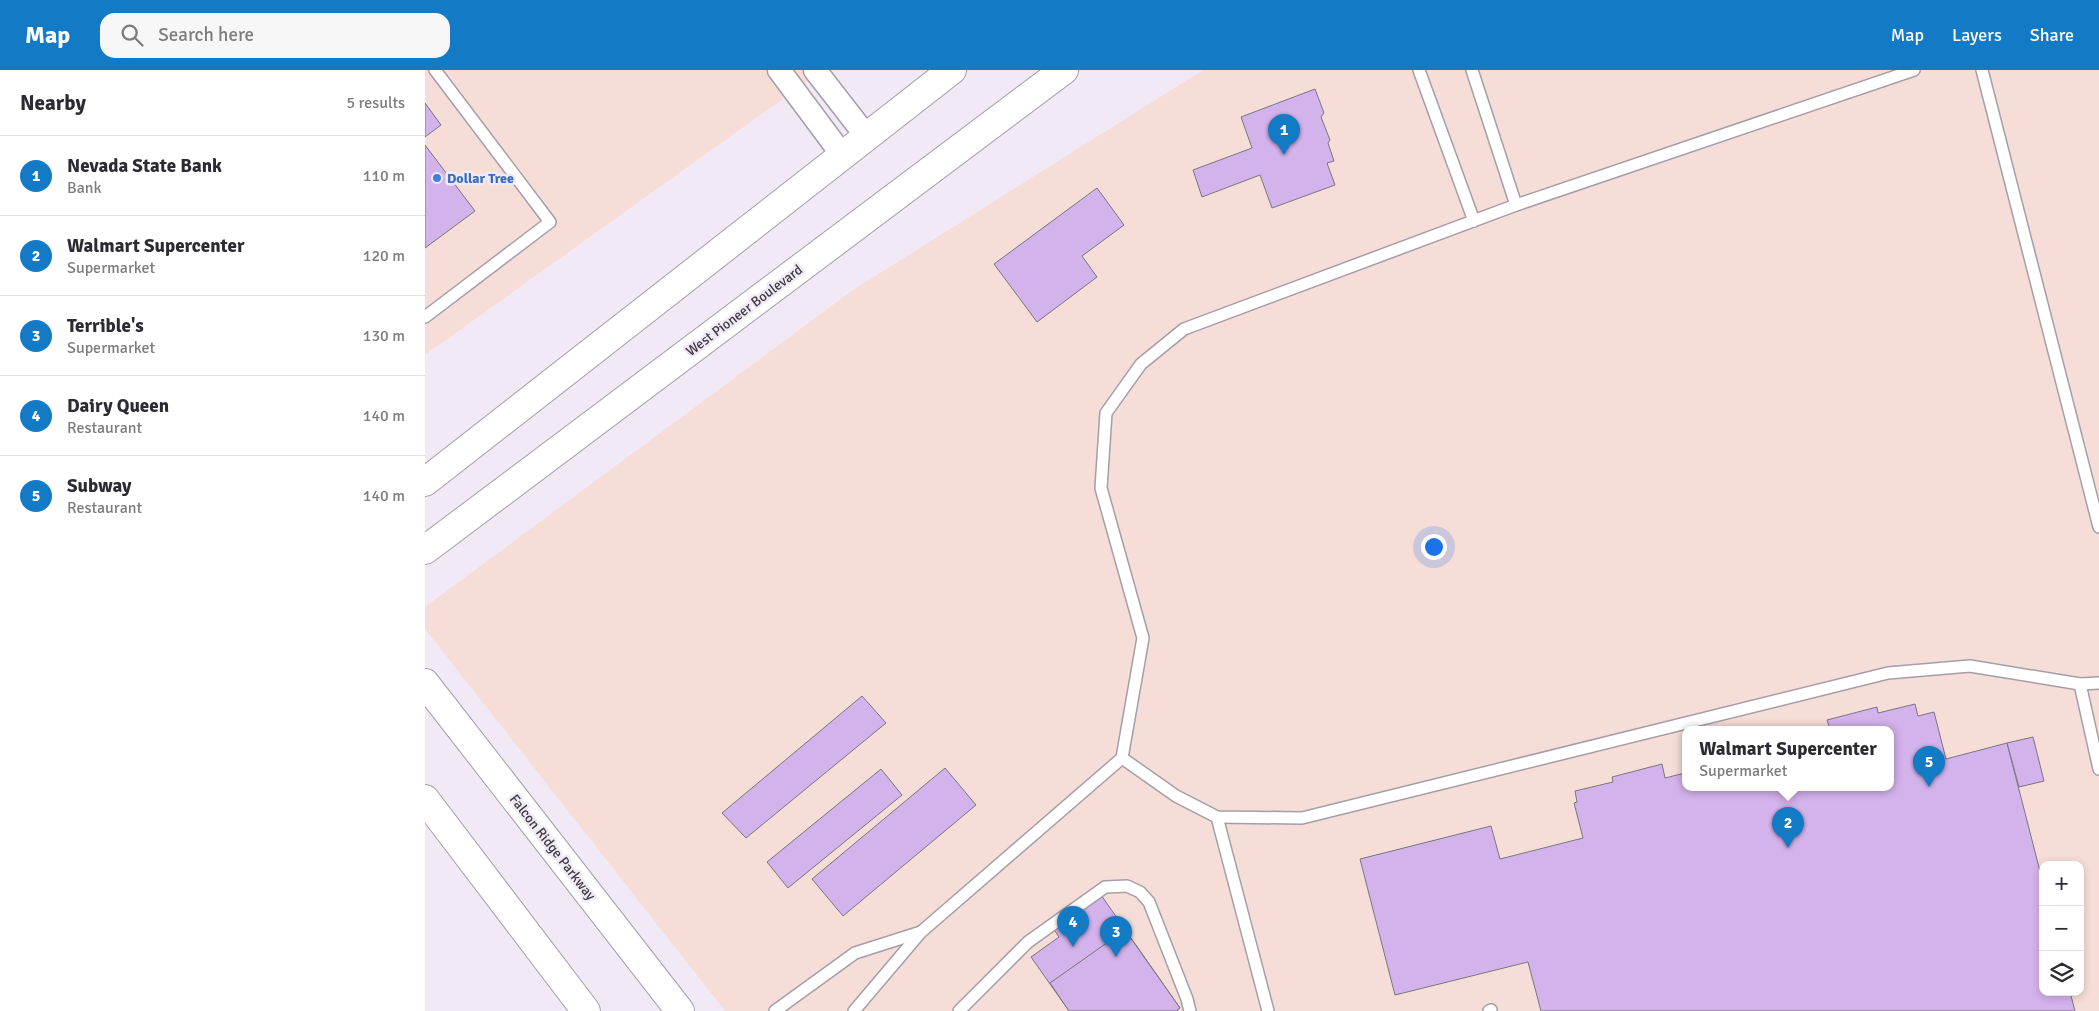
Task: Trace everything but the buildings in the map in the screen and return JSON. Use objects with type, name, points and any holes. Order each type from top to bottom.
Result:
[{"type":"main road","points":[[425,482],[952,70]]},
{"type":"main road","name":"West Pioneer Boulevard","points":[[425,550],[1064,70]]},
{"type":"main road","name":"Falcon Ridge Parkway","points":[[425,683],[680,1011]]},
{"type":"main road","points":[[425,799],[586,1011]]},
{"type":"street","points":[[779,70],[843,156]]},
{"type":"street","points":[[815,70],[867,137]]},
{"type":"lane","points":[[425,317],[550,222],[435,70]]},
{"type":"lane","points":[[1419,70],[1474,221]]},
{"type":"lane","points":[[1472,70],[1516,205]]},
{"type":"lane","points":[[854,1011],[921,932],[1122,758],[1143,638],[1101,488],[1106,413],[1141,364],[1184,329],[1516,205],[1914,70]]},
{"type":"lane","points":[[1982,70],[2099,527]]},
{"type":"lane","points":[[1122,758],[1176,796],[1217,816],[1302,818],[1887,672],[1970,666],[2079,684],[2099,683]]},
{"type":"lane","points":[[2079,684],[2099,769]]},
{"type":"lane","points":[[1217,816],[1268,1011]]},
{"type":"lane","points":[[959,1011],[1027,942],[1105,887],[1127,886],[1140,892],[1149,902],[1190,1011]]},
{"type":"lane","points":[[775,1011],[855,953],[921,932]]},
{"type":"shaded area","points":[[425,70],[823,70],[425,355]]},
{"type":"shaded area","points":[[1203,70],[2099,70],[2099,1011],[725,1011],[425,629],[425,607],[853,290]]},
{"type":"place","name":"Nevada State Bank","points":[[1284,155]]},
{"type":"place","name":"Dollar Tree","points":[[437,178]]},
{"type":"place","name":"Subway","points":[[1929,787]]},
{"type":"place","name":"Walmart Supercenter","points":[[1788,848]]},
{"type":"place","name":"Dairy Queen","points":[[1073,947]]},
{"type":"place","name":"Terrible's","points":[[1116,957]]}]
